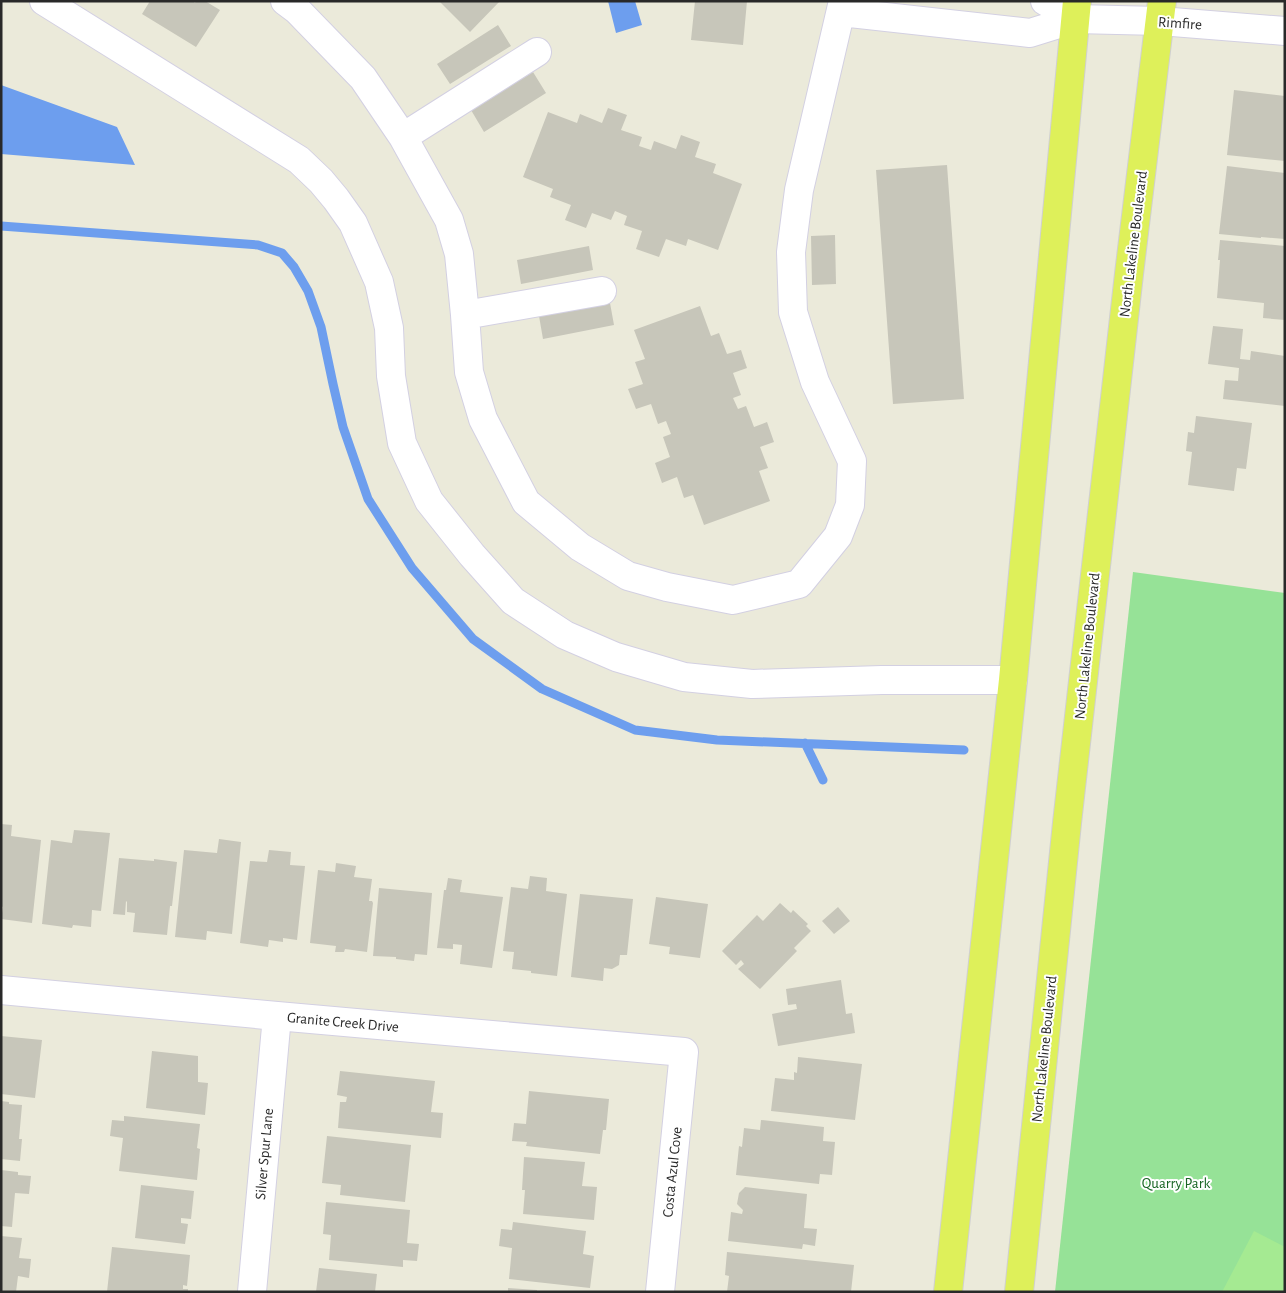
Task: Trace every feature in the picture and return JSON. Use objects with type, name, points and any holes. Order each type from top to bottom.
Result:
[{"type":"main road","points":[[948,1292],[1013,680],[1076,10]]},
{"type":"main road","name":"North Lakeline Boulevard","points":[[1019,1292],[1068,814],[1128,274],[1161,11]]},
{"type":"street","points":[[44,1],[299,160],[321,181],[336,199],[353,224],[379,282],[389,328],[391,376],[402,444],[429,501],[472,555],[513,601],[565,635],[616,657],[684,678],[752,684],[882,680],[1013,680]]},
{"type":"street","points":[[285,1],[297,10],[363,78],[403,138],[449,220],[459,254],[469,372],[483,419],[526,502],[580,547],[628,576],[667,587],[733,600],[800,584],[838,536],[850,505],[852,461],[815,382],[794,312],[791,252],[799,190],[842,7],[1030,33],[1076,10]]},
{"type":"street","points":[[1045,1],[1076,10]]},
{"type":"street","name":"Rimfire","points":[[1076,10],[1161,11],[1285,31]]},
{"type":"street","points":[[403,138],[537,52]]},
{"type":"street","points":[[465,315],[602,291]]},
{"type":"street","name":"Granite Creek Drive","points":[[1,990],[684,1052]]},
{"type":"street","name":"Silver Spur Lane","points":[[252,1292],[276,1016]]},
{"type":"street","name":"Costa Azul Cove","points":[[660,1292],[684,1052]]},
{"type":"green space","name":"Quarry Park","points":[[1133,572],[1285,593],[1285,1292],[1055,1292]]},
{"type":"green space","points":[[1254,1231],[1285,1247],[1285,1292],[1222,1292]]},
{"type":"water","points":[[608,1],[635,1],[642,25],[616,33]]},
{"type":"water","points":[[1,85],[117,127],[135,165],[1,154]]},
{"type":"building","points":[[150,1],[193,1],[195,3],[196,1],[205,1],[220,10],[196,47],[142,14]]},
{"type":"building","points":[[439,1],[500,1],[470,32]]},
{"type":"building","points":[[695,1],[747,1],[743,45],[691,40]]},
{"type":"building","points":[[498,25],[511,46],[450,84],[437,64]]},
{"type":"building","points":[[533,72],[546,93],[484,132],[471,110]]},
{"type":"building","points":[[1234,90],[1285,96],[1285,161],[1227,155]]},
{"type":"building","points":[[608,108],[627,115],[621,130],[642,137],[639,146],[651,150],[654,141],[676,149],[681,135],[700,142],[695,157],[716,164],[713,173],[742,184],[718,250],[688,239],[686,246],[666,239],[659,257],[636,249],[642,231],[624,225],[627,216],[615,211],[611,220],[592,213],[586,228],[565,220],[571,205],[550,197],[553,189],[523,177],[548,112],[577,123],[580,114],[602,123]]},
{"type":"building","points":[[947,165],[964,399],[893,404],[876,170]]},
{"type":"building","points":[[1227,166],[1285,173],[1285,239],[1219,234]]},
{"type":"building","points":[[835,235],[836,284],[812,285],[811,236]]},
{"type":"building","points":[[1220,240],[1285,246],[1285,320],[1263,318],[1264,303],[1217,298]]},
{"type":"building","points":[[589,246],[593,270],[521,284],[517,260]]},
{"type":"building","points":[[610,303],[614,325],[543,339],[539,316]]},
{"type":"building","points":[[700,306],[711,336],[719,333],[727,354],[741,350],[747,368],[733,373],[741,395],[733,398],[738,409],[746,406],[754,427],[767,422],[774,442],[760,447],[768,468],[759,471],[770,501],[704,525],[693,495],[684,498],[677,477],[662,483],[655,463],[670,457],[663,437],[671,434],[666,421],[658,424],[651,404],[636,409],[628,389],[643,384],[635,362],[645,359],[634,330]]},
{"type":"building","points":[[1213,326],[1243,329],[1240,359],[1250,360],[1251,351],[1285,356],[1285,406],[1223,399],[1225,380],[1238,381],[1239,368],[1208,364]]},
{"type":"building","points":[[1196,416],[1252,423],[1246,469],[1237,468],[1234,491],[1188,485],[1192,452],[1186,451],[1188,432],[1194,433]]},
{"type":"building","points":[[1,824],[12,825],[11,836],[41,840],[32,923],[1,919],[3,907],[1,906]]},
{"type":"building","points":[[74,830],[110,833],[101,911],[92,910],[91,927],[73,925],[72,928],[42,924],[51,840],[72,843]]},
{"type":"building","points":[[219,839],[241,842],[232,934],[207,931],[206,940],[175,937],[184,850],[217,853]]},
{"type":"building","points":[[269,850],[291,852],[290,865],[305,866],[297,940],[283,938],[283,942],[269,940],[268,947],[240,943],[250,861],[267,862]]},
{"type":"building","points":[[119,858],[177,862],[167,935],[133,932],[135,913],[127,912],[126,901],[125,915],[113,914]]},
{"type":"building","points":[[336,863],[356,866],[354,877],[372,879],[369,901],[373,903],[367,952],[345,949],[344,952],[335,952],[336,946],[310,943],[318,870],[335,872]]},
{"type":"building","points":[[530,876],[547,878],[546,891],[567,894],[557,976],[512,969],[514,952],[503,951],[511,887],[528,889]]},
{"type":"building","points":[[448,878],[462,880],[460,892],[503,897],[492,968],[460,964],[462,945],[453,944],[453,949],[437,948],[444,890],[446,890]]},
{"type":"building","points":[[379,888],[432,893],[427,955],[415,954],[414,961],[396,959],[396,957],[373,956]]},
{"type":"building","points":[[580,894],[633,899],[627,955],[620,955],[619,965],[612,969],[604,968],[603,981],[571,977]]},
{"type":"building","points":[[656,897],[708,904],[700,958],[669,954],[670,947],[649,944]]},
{"type":"building","points":[[780,903],[791,913],[793,910],[808,924],[806,926],[811,931],[794,948],[797,951],[760,989],[738,969],[744,964],[741,960],[736,965],[722,951],[757,915],[763,921]]},
{"type":"building","points":[[838,907],[850,921],[834,934],[822,921]]},
{"type":"building","points":[[841,980],[846,1014],[852,1013],[855,1033],[778,1046],[772,1014],[797,1009],[796,1004],[788,1005],[786,989]]},
{"type":"building","points":[[1,1036],[42,1040],[35,1098],[1,1094]]},
{"type":"building","points":[[152,1051],[198,1056],[198,1082],[208,1083],[205,1115],[146,1108]]},
{"type":"building","points":[[798,1057],[862,1064],[855,1120],[771,1111],[775,1078],[794,1080],[794,1072],[797,1073]]},
{"type":"building","points":[[340,1071],[435,1081],[431,1112],[443,1113],[441,1138],[338,1128],[340,1102],[346,1102],[347,1097],[337,1095]]},
{"type":"building","points":[[529,1091],[609,1099],[606,1130],[603,1130],[600,1154],[526,1146],[527,1142],[512,1141],[514,1123],[526,1124]]},
{"type":"building","points":[[1,1101],[22,1105],[19,1139],[22,1139],[20,1161],[1,1159]]},
{"type":"building","points":[[124,1116],[200,1124],[197,1148],[200,1149],[197,1180],[119,1171],[123,1138],[110,1136],[112,1120],[124,1121]]},
{"type":"building","points":[[761,1120],[824,1127],[823,1141],[835,1142],[832,1175],[820,1174],[819,1184],[736,1175],[739,1146],[742,1147],[744,1128],[760,1130]]},
{"type":"building","points":[[327,1136],[411,1145],[405,1202],[340,1195],[341,1185],[322,1183]]},
{"type":"building","points":[[524,1157],[585,1162],[582,1186],[597,1187],[594,1220],[523,1214],[525,1190],[522,1190]]},
{"type":"building","points":[[1,1170],[18,1172],[18,1175],[31,1176],[29,1194],[15,1193],[12,1227],[1,1226]]},
{"type":"building","points":[[141,1185],[194,1191],[191,1219],[181,1218],[181,1223],[188,1224],[185,1244],[135,1238]]},
{"type":"building","points":[[745,1187],[807,1194],[804,1228],[817,1229],[815,1246],[803,1244],[802,1249],[728,1241],[731,1212],[742,1214],[743,1210],[737,1204],[739,1193]]},
{"type":"building","points":[[326,1202],[410,1210],[407,1243],[419,1244],[417,1261],[403,1260],[403,1267],[329,1260],[331,1235],[323,1234]]},
{"type":"building","points":[[513,1222],[586,1231],[583,1254],[594,1256],[590,1288],[509,1279],[512,1248],[499,1246],[501,1229],[512,1230]]},
{"type":"building","points":[[1,1236],[22,1238],[19,1258],[31,1259],[29,1278],[18,1276],[16,1292],[1,1292]]},
{"type":"building","points":[[112,1247],[190,1255],[187,1286],[183,1285],[183,1289],[188,1289],[188,1292],[107,1292]]},
{"type":"building","points":[[727,1252],[854,1265],[851,1292],[727,1292],[729,1276],[725,1275]]},
{"type":"building","points":[[319,1268],[377,1274],[375,1292],[316,1292]]},
{"type":"building","points":[[508,1288],[537,1290],[537,1292],[508,1292]]},
{"type":"waterway","points":[[1,226],[258,245],[282,253],[294,267],[308,291],[321,327],[343,427],[368,499],[412,568],[473,639],[542,689],[635,730],[717,740],[964,750]]},
{"type":"waterway","points":[[805,743],[823,780]]}]
